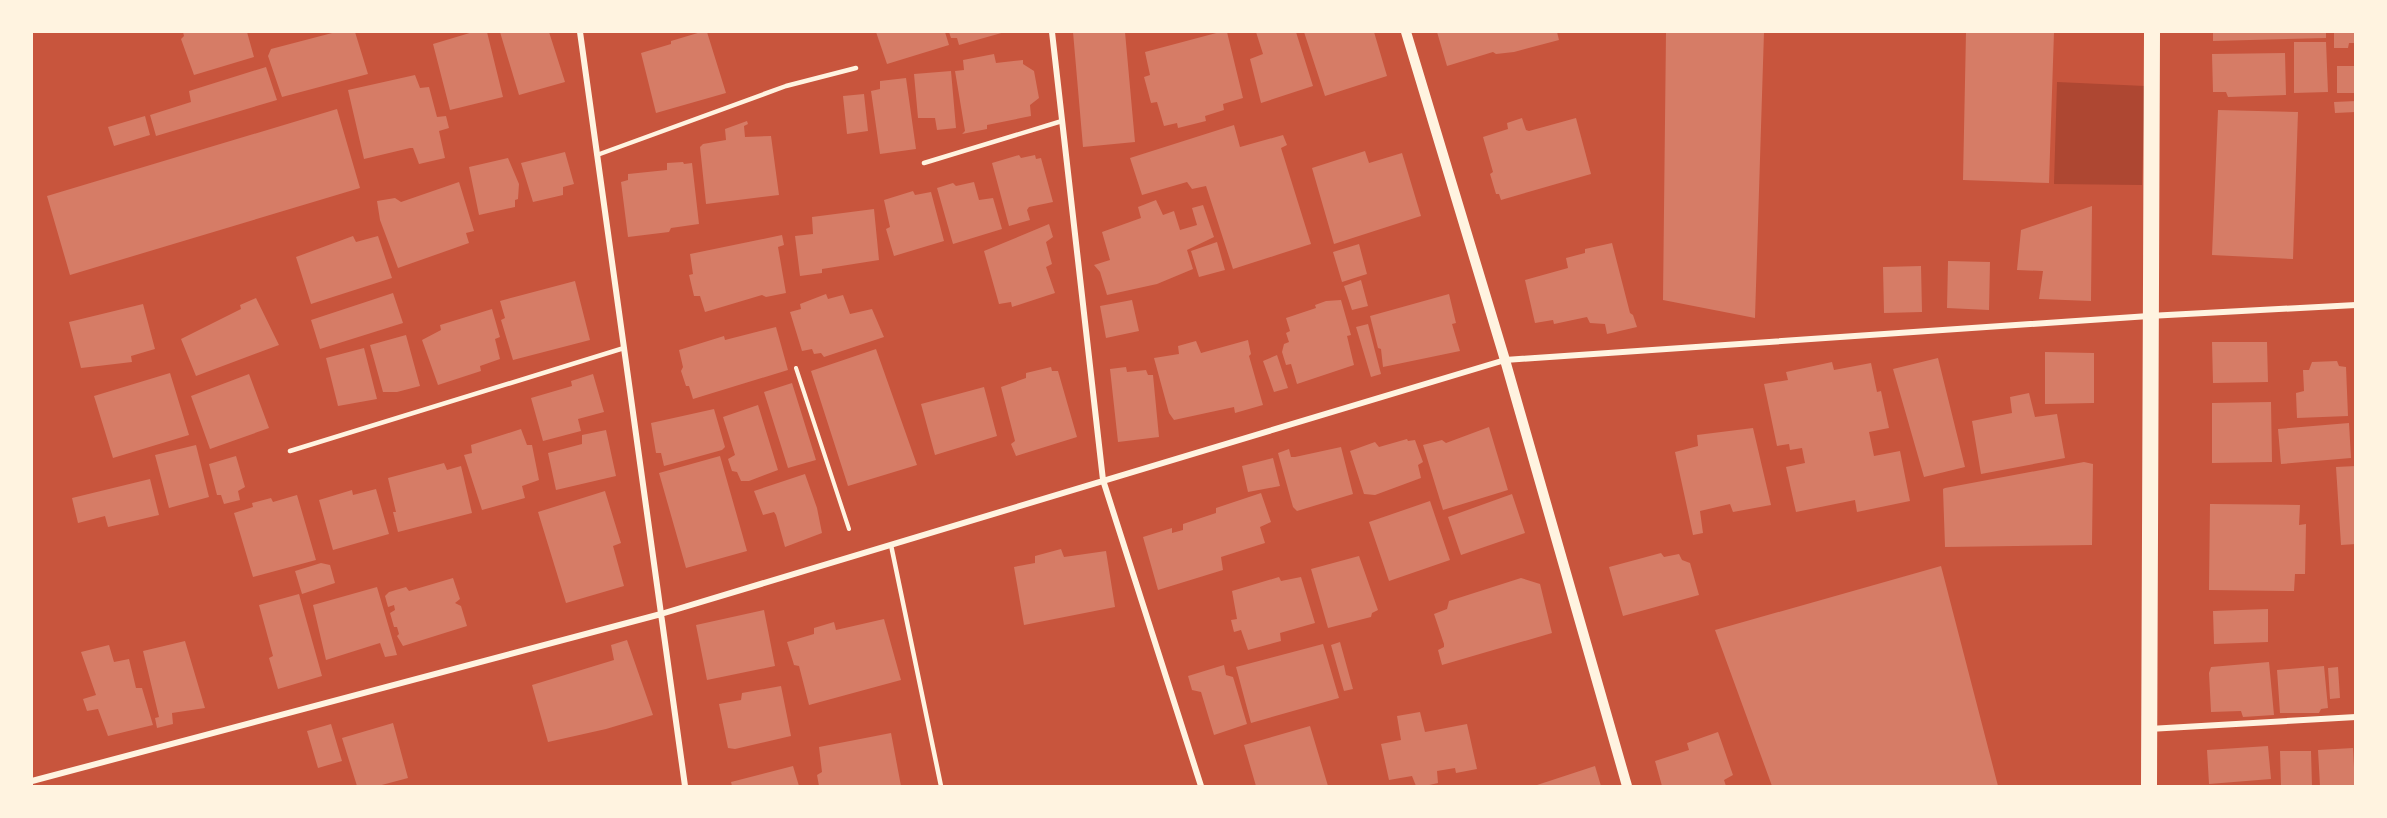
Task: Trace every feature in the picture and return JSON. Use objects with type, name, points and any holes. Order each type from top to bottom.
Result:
[{"type":"highway","points":[[2149,786],[2149,316],[2152,32]]},
{"type":"street","points":[[580,32],[685,786]]},
{"type":"street","points":[[1052,32],[1103,480],[1201,786]]},
{"type":"street","points":[[1406,32],[1505,360],[1627,786]]},
{"type":"street","points":[[32,781],[661,614],[1505,360],[2149,316],[2355,305]]},
{"type":"street","points":[[2150,729],[2355,717]]},
{"type":"lane","points":[[597,155],[786,86],[856,68]]},
{"type":"lane","points":[[924,163],[1062,121]]},
{"type":"lane","points":[[290,451],[624,348]]},
{"type":"lane","points":[[891,545],[941,786]]},
{"type":"path","points":[[796,368],[857,555]]},
{"type":"shaded area","points":[[2057,82],[2145,86],[2142,185],[2054,184]]},
{"type":"building","points":[[183,32],[247,32],[254,57],[194,75],[181,39],[184,36]]},
{"type":"building","points":[[336,32],[355,32],[368,74],[282,97],[268,56],[271,49]]},
{"type":"building","points":[[473,32],[487,32],[503,97],[450,110],[433,44]]},
{"type":"building","points":[[500,32],[549,32],[565,82],[519,95]]},
{"type":"building","points":[[701,32],[707,32],[726,93],[656,113],[641,53]]},
{"type":"building","points":[[876,32],[945,32],[949,45],[887,64]]},
{"type":"building","points":[[949,32],[1005,32],[959,45],[957,38],[951,38]]},
{"type":"building","points":[[1073,32],[1125,32],[1135,142],[1083,147]]},
{"type":"building","points":[[1227,32],[1243,98],[1223,104],[1224,110],[1205,116],[1206,121],[1178,128],[1177,123],[1164,126],[1157,102],[1151,103],[1144,77],[1150,75],[1145,52]]},
{"type":"building","points":[[1256,32],[1296,32],[1313,86],[1261,103],[1250,59],[1263,54]]},
{"type":"building","points":[[1304,32],[1374,32],[1387,76],[1325,96]]},
{"type":"building","points":[[1437,32],[1557,32],[1559,40],[1514,52],[1496,54],[1493,52],[1447,66]]},
{"type":"building","points":[[1666,32],[1764,32],[1755,318],[1663,300]]},
{"type":"building","points":[[1966,32],[2054,32],[2049,183],[1963,180]]},
{"type":"building","points":[[2213,32],[2326,32],[2326,38],[2213,41]]},
{"type":"building","points":[[2334,32],[2356,32],[2356,43],[2349,43],[2348,48],[2334,48]]},
{"type":"building","points":[[2294,42],[2326,42],[2328,92],[2294,93]]},
{"type":"building","points":[[2285,53],[2286,95],[2228,97],[2226,92],[2213,92],[2212,54]]},
{"type":"building","points":[[994,54],[996,63],[1023,60],[1023,64],[1034,71],[1039,98],[1030,105],[1031,116],[987,125],[987,129],[962,134],[965,131],[955,71],[964,70],[963,60]]},
{"type":"building","points":[[2337,66],[2356,66],[2356,93],[2337,93]]},
{"type":"building","points":[[266,67],[277,100],[156,136],[150,115],[191,102],[189,91]]},
{"type":"building","points":[[951,71],[956,128],[937,130],[935,118],[918,118],[914,74]]},
{"type":"building","points":[[415,75],[420,88],[429,87],[437,117],[446,116],[449,128],[439,131],[445,158],[419,164],[413,148],[410,148],[364,159],[348,90]]},
{"type":"building","points":[[906,78],[916,149],[880,154],[871,91],[880,89],[880,81]]},
{"type":"building","points":[[864,94],[868,131],[847,134],[843,96]]},
{"type":"building","points":[[2356,101],[2356,112],[2335,113],[2334,102]]},
{"type":"building","points":[[337,109],[360,188],[70,275],[47,196]]},
{"type":"building","points":[[2218,110],[2298,112],[2293,259],[2212,255]]},
{"type":"building","points":[[145,116],[150,135],[114,146],[108,127]]},
{"type":"building","points":[[1522,118],[1526,130],[1529,131],[1576,118],[1591,174],[1501,200],[1499,194],[1496,194],[1490,174],[1493,172],[1483,137],[1508,129],[1507,123]]},
{"type":"building","points":[[747,121],[748,124],[744,126],[745,137],[771,136],[779,195],[706,204],[700,147],[703,144],[726,140],[725,129]]},
{"type":"building","points":[[1234,125],[1240,147],[1283,135],[1287,145],[1281,148],[1311,244],[1233,269],[1206,186],[1192,189],[1187,182],[1142,195],[1130,158]]},
{"type":"building","points":[[1365,151],[1369,163],[1402,153],[1421,216],[1334,244],[1312,168]]},
{"type":"building","points":[[565,152],[574,184],[563,187],[563,195],[533,202],[521,163]]},
{"type":"building","points":[[1019,155],[1021,158],[1035,155],[1036,159],[1041,158],[1053,202],[1029,207],[1027,210],[1030,220],[1009,226],[992,163]]},
{"type":"building","points":[[508,158],[519,184],[515,207],[479,215],[469,167]]},
{"type":"building","points":[[683,162],[684,164],[692,163],[699,224],[671,228],[669,232],[628,237],[621,182],[628,180],[628,174],[667,170],[667,163]]},
{"type":"building","points":[[459,182],[474,231],[466,233],[469,243],[398,268],[380,220],[377,201],[395,198],[401,202]]},
{"type":"building","points":[[974,182],[979,200],[993,198],[1002,229],[953,244],[937,188],[953,183],[956,186]]},
{"type":"building","points":[[913,191],[915,195],[931,192],[944,241],[894,256],[886,229],[890,227],[884,200]]},
{"type":"building","points":[[1156,200],[1163,215],[1174,211],[1180,230],[1197,225],[1192,208],[1203,205],[1214,237],[1187,250],[1193,269],[1157,284],[1107,295],[1100,272],[1094,265],[1110,260],[1102,232],[1141,218],[1138,207]]},
{"type":"building","points":[[2092,206],[2091,301],[2039,299],[2043,271],[2017,270],[2021,230]]},
{"type":"building","points":[[874,209],[879,260],[822,269],[822,273],[800,276],[795,236],[813,234],[812,217]]},
{"type":"building","points":[[1049,224],[1053,237],[1046,242],[1052,264],[1046,267],[1055,293],[1012,307],[1011,302],[999,304],[984,251]]},
{"type":"building","points":[[782,235],[784,245],[778,247],[786,293],[766,297],[762,295],[705,312],[700,296],[694,296],[689,275],[693,274],[690,254]]},
{"type":"building","points":[[353,236],[356,242],[378,236],[392,278],[311,304],[296,257]]},
{"type":"building","points":[[1217,242],[1225,270],[1199,277],[1191,251]]},
{"type":"building","points":[[1612,243],[1630,313],[1637,327],[1607,334],[1605,324],[1590,323],[1587,317],[1554,324],[1553,320],[1535,323],[1525,280],[1568,268],[1566,258],[1585,253],[1585,249]]},
{"type":"building","points":[[1359,244],[1367,274],[1342,282],[1333,252]]},
{"type":"building","points":[[1948,261],[1990,262],[1989,310],[1947,308]]},
{"type":"building","points":[[1921,266],[1922,312],[1884,313],[1883,267]]},
{"type":"building","points":[[1361,280],[1368,306],[1352,310],[1344,286]]},
{"type":"building","points":[[575,281],[590,340],[513,360],[501,320],[505,318],[500,301]]},
{"type":"building","points":[[393,293],[403,323],[320,349],[311,320]]},
{"type":"building","points":[[826,294],[828,299],[843,295],[850,314],[872,309],[884,337],[824,357],[821,353],[814,354],[812,349],[802,351],[790,312],[801,309],[800,304]]},
{"type":"building","points":[[1449,294],[1456,323],[1452,324],[1460,351],[1383,367],[1381,349],[1378,348],[1370,316]]},
{"type":"building","points":[[256,298],[279,345],[196,376],[181,339],[241,309],[240,305]]},
{"type":"building","points":[[1132,300],[1139,331],[1106,338],[1100,306]]},
{"type":"building","points":[[1341,300],[1351,335],[1347,336],[1354,365],[1297,384],[1291,364],[1286,365],[1282,352],[1284,344],[1289,342],[1286,333],[1290,331],[1286,318],[1316,308],[1315,305],[1326,301]]},
{"type":"building","points":[[143,304],[155,349],[131,356],[132,362],[81,368],[69,322]]},
{"type":"building","points":[[492,309],[500,337],[495,339],[500,359],[480,366],[481,371],[438,385],[422,340],[441,330],[440,325]]},
{"type":"building","points":[[1368,324],[1381,374],[1371,377],[1356,327]]},
{"type":"building","points":[[776,327],[788,370],[693,399],[681,371],[683,367],[679,350],[724,336],[725,340]]},
{"type":"building","points":[[406,335],[420,386],[397,392],[383,392],[370,345]]},
{"type":"building","points":[[1248,340],[1251,354],[1249,356],[1263,405],[1235,413],[1234,407],[1174,420],[1169,413],[1154,358],[1179,354],[1178,346],[1196,341],[1201,353]]},
{"type":"building","points":[[2212,342],[2267,342],[2268,382],[2213,383]]},
{"type":"building","points":[[364,348],[377,399],[338,406],[326,358]]},
{"type":"building","points":[[876,349],[917,465],[848,486],[811,371]]},
{"type":"building","points":[[2045,352],[2094,353],[2094,403],[2045,404]]},
{"type":"building","points":[[1277,355],[1288,388],[1274,392],[1263,361]]},
{"type":"building","points":[[1938,358],[1965,467],[1924,477],[1893,369]]},
{"type":"building","points":[[2337,361],[2339,366],[2346,367],[2348,416],[2297,418],[2296,393],[2304,391],[2303,370],[2309,370],[2312,362]]},
{"type":"building","points":[[1832,362],[1834,370],[1871,363],[1877,392],[1881,391],[1889,428],[1869,432],[1874,456],[1900,451],[1910,501],[1857,512],[1855,500],[1796,512],[1786,467],[1805,463],[1802,448],[1790,450],[1789,444],[1777,446],[1764,384],[1788,380],[1786,372]]},
{"type":"building","points":[[1051,367],[1052,371],[1058,371],[1077,437],[1016,456],[1011,444],[1015,441],[1001,387],[1026,378],[1026,373]]},
{"type":"building","points":[[1126,367],[1127,372],[1146,370],[1148,375],[1153,375],[1159,437],[1118,442],[1110,369]]},
{"type":"building","points":[[170,373],[189,435],[113,458],[94,396]]},
{"type":"building","points":[[249,374],[269,428],[210,449],[191,396]]},
{"type":"building","points":[[593,374],[604,412],[578,419],[581,431],[543,441],[531,398],[572,386],[571,381]]},
{"type":"building","points":[[792,383],[816,460],[788,468],[764,392]]},
{"type":"building","points":[[984,387],[997,436],[935,455],[921,404]]},
{"type":"building","points":[[2029,393],[2035,417],[2057,414],[2065,458],[1981,474],[1972,421],[2012,413],[2010,397]]},
{"type":"building","points":[[2271,402],[2272,462],[2212,463],[2212,403]]},
{"type":"building","points":[[758,405],[778,470],[749,481],[741,481],[737,472],[732,471],[728,459],[735,455],[723,417]]},
{"type":"building","points":[[714,409],[725,447],[722,450],[664,466],[661,453],[656,453],[651,423]]},
{"type":"building","points":[[2349,423],[2351,458],[2281,464],[2278,429]]},
{"type":"building","points":[[1489,427],[1508,490],[1443,510],[1423,445],[1442,440],[1446,443]]},
{"type":"building","points":[[1753,428],[1771,505],[1733,512],[1730,504],[1700,511],[1703,533],[1693,535],[1675,452],[1698,446],[1697,435]]},
{"type":"building","points":[[521,429],[527,445],[532,445],[539,480],[522,486],[525,498],[482,510],[464,455],[472,453],[471,445]]},
{"type":"building","points":[[606,430],[616,476],[556,490],[548,453],[582,444],[582,435]]},
{"type":"building","points":[[1407,439],[1408,441],[1415,440],[1423,462],[1418,465],[1421,478],[1375,495],[1364,494],[1350,451],[1375,442],[1379,447]]},
{"type":"building","points":[[196,445],[209,497],[169,508],[155,455]]},
{"type":"building","points":[[1341,447],[1353,494],[1297,511],[1293,507],[1278,453],[1289,449],[1291,457],[1295,457]]},
{"type":"building","points":[[236,456],[245,487],[238,491],[240,500],[224,504],[221,495],[217,495],[209,464]]},
{"type":"building","points":[[720,456],[747,551],[686,568],[659,473]]},
{"type":"building","points":[[1273,458],[1280,486],[1248,492],[1242,466]]},
{"type":"building","points":[[2084,462],[2093,464],[2092,545],[1945,547],[1943,489]]},
{"type":"building","points":[[444,463],[447,470],[461,466],[472,513],[398,532],[388,478]]},
{"type":"building","points":[[2356,466],[2356,544],[2341,545],[2336,467]]},
{"type":"building","points":[[805,474],[817,508],[822,533],[785,547],[776,515],[774,512],[763,515],[754,491]]},
{"type":"building","points":[[150,479],[159,515],[108,527],[105,516],[78,523],[72,498]]},
{"type":"building","points":[[376,489],[389,534],[333,550],[319,500],[352,490],[353,495]]},
{"type":"building","points":[[605,491],[621,543],[613,546],[624,586],[566,603],[538,512]]},
{"type":"building","points":[[1261,493],[1271,522],[1260,527],[1265,543],[1221,557],[1223,570],[1158,590],[1143,537],[1172,528],[1172,533],[1183,530],[1183,524],[1216,513],[1216,508]]},
{"type":"building","points":[[1512,494],[1525,533],[1461,555],[1448,517]]},
{"type":"building","points":[[297,495],[316,560],[253,577],[234,513],[253,507],[252,503],[271,498],[273,502]]},
{"type":"building","points":[[1430,501],[1450,560],[1389,581],[1369,522]]},
{"type":"building","points":[[2210,504],[2300,505],[2299,525],[2306,524],[2305,574],[2295,574],[2294,591],[2209,590]]},
{"type":"building","points":[[1061,549],[1064,557],[1106,551],[1115,607],[1024,625],[1014,567],[1035,563],[1035,556]]},
{"type":"building","points":[[1661,553],[1664,557],[1679,554],[1682,560],[1690,563],[1699,595],[1623,616],[1609,567]]},
{"type":"building","points":[[1359,556],[1378,610],[1372,613],[1371,617],[1328,628],[1311,569]]},
{"type":"building","points":[[321,563],[330,565],[335,583],[302,594],[295,571]]},
{"type":"building","points":[[1941,566],[1998,786],[1772,786],[1715,630]]},
{"type":"building","points":[[1279,577],[1281,581],[1301,577],[1315,623],[1280,633],[1281,641],[1248,650],[1241,630],[1234,632],[1231,620],[1237,619],[1232,591]]},
{"type":"building","points":[[453,578],[460,599],[455,603],[461,606],[467,626],[403,646],[397,636],[399,634],[397,627],[394,627],[390,613],[395,610],[394,605],[388,607],[385,596],[389,592],[406,587],[409,591]]},
{"type":"building","points":[[1521,578],[1540,584],[1552,633],[1442,665],[1438,650],[1444,647],[1444,644],[1434,614],[1447,609],[1449,601]]},
{"type":"building","points":[[377,587],[397,655],[385,657],[380,643],[326,660],[313,605]]},
{"type":"building","points":[[299,594],[322,676],[278,689],[269,658],[273,656],[259,605]]},
{"type":"building","points":[[2268,609],[2268,642],[2214,644],[2213,611]]},
{"type":"building","points":[[764,610],[775,666],[707,680],[696,625]]},
{"type":"building","points":[[884,619],[901,680],[809,705],[799,666],[794,665],[787,642],[814,634],[814,628],[834,622],[836,630]]},
{"type":"building","points":[[627,640],[653,715],[606,729],[548,742],[532,685],[614,660],[611,645]]},
{"type":"building","points":[[185,641],[205,708],[172,713],[173,724],[157,728],[155,718],[159,717],[143,651]]},
{"type":"building","points":[[1340,642],[1353,689],[1344,691],[1331,645]]},
{"type":"building","points":[[1323,644],[1339,698],[1251,723],[1236,667]]},
{"type":"building","points":[[109,645],[114,662],[129,659],[136,688],[142,688],[153,725],[108,736],[98,709],[87,711],[83,699],[96,695],[81,652]]},
{"type":"building","points":[[2269,662],[2274,715],[2243,717],[2241,711],[2211,712],[2209,673],[2211,667]]},
{"type":"building","points":[[1224,665],[1226,675],[1233,677],[1247,724],[1214,735],[1201,692],[1192,690],[1188,676]]},
{"type":"building","points":[[2324,666],[2328,708],[2321,709],[2319,713],[2280,713],[2277,670]]},
{"type":"building","points":[[2338,667],[2340,698],[2330,699],[2328,668]]},
{"type":"building","points":[[781,686],[791,736],[735,749],[728,748],[719,704],[741,700],[742,693]]},
{"type":"building","points":[[1420,712],[1425,732],[1467,724],[1477,769],[1456,773],[1455,768],[1437,771],[1438,783],[1425,786],[1416,786],[1412,776],[1389,780],[1381,744],[1401,740],[1397,716]]},
{"type":"building","points":[[393,723],[408,778],[378,786],[357,786],[342,738]]},
{"type":"building","points":[[331,724],[342,761],[318,768],[307,731]]},
{"type":"building","points":[[1310,726],[1328,786],[1256,786],[1244,745]]},
{"type":"building","points":[[1718,732],[1733,775],[1724,780],[1726,786],[1662,786],[1655,761],[1689,750],[1687,743]]},
{"type":"building","points":[[891,733],[901,786],[819,786],[817,775],[822,772],[819,747]]},
{"type":"building","points":[[2268,746],[2271,779],[2209,784],[2207,750]]},
{"type":"building","points":[[2353,748],[2355,786],[2320,786],[2318,750]]},
{"type":"building","points":[[2280,751],[2311,751],[2312,786],[2281,786]]},
{"type":"building","points":[[793,766],[799,786],[732,786],[731,782]]},
{"type":"building","points":[[1595,766],[1601,786],[1534,786]]}]
